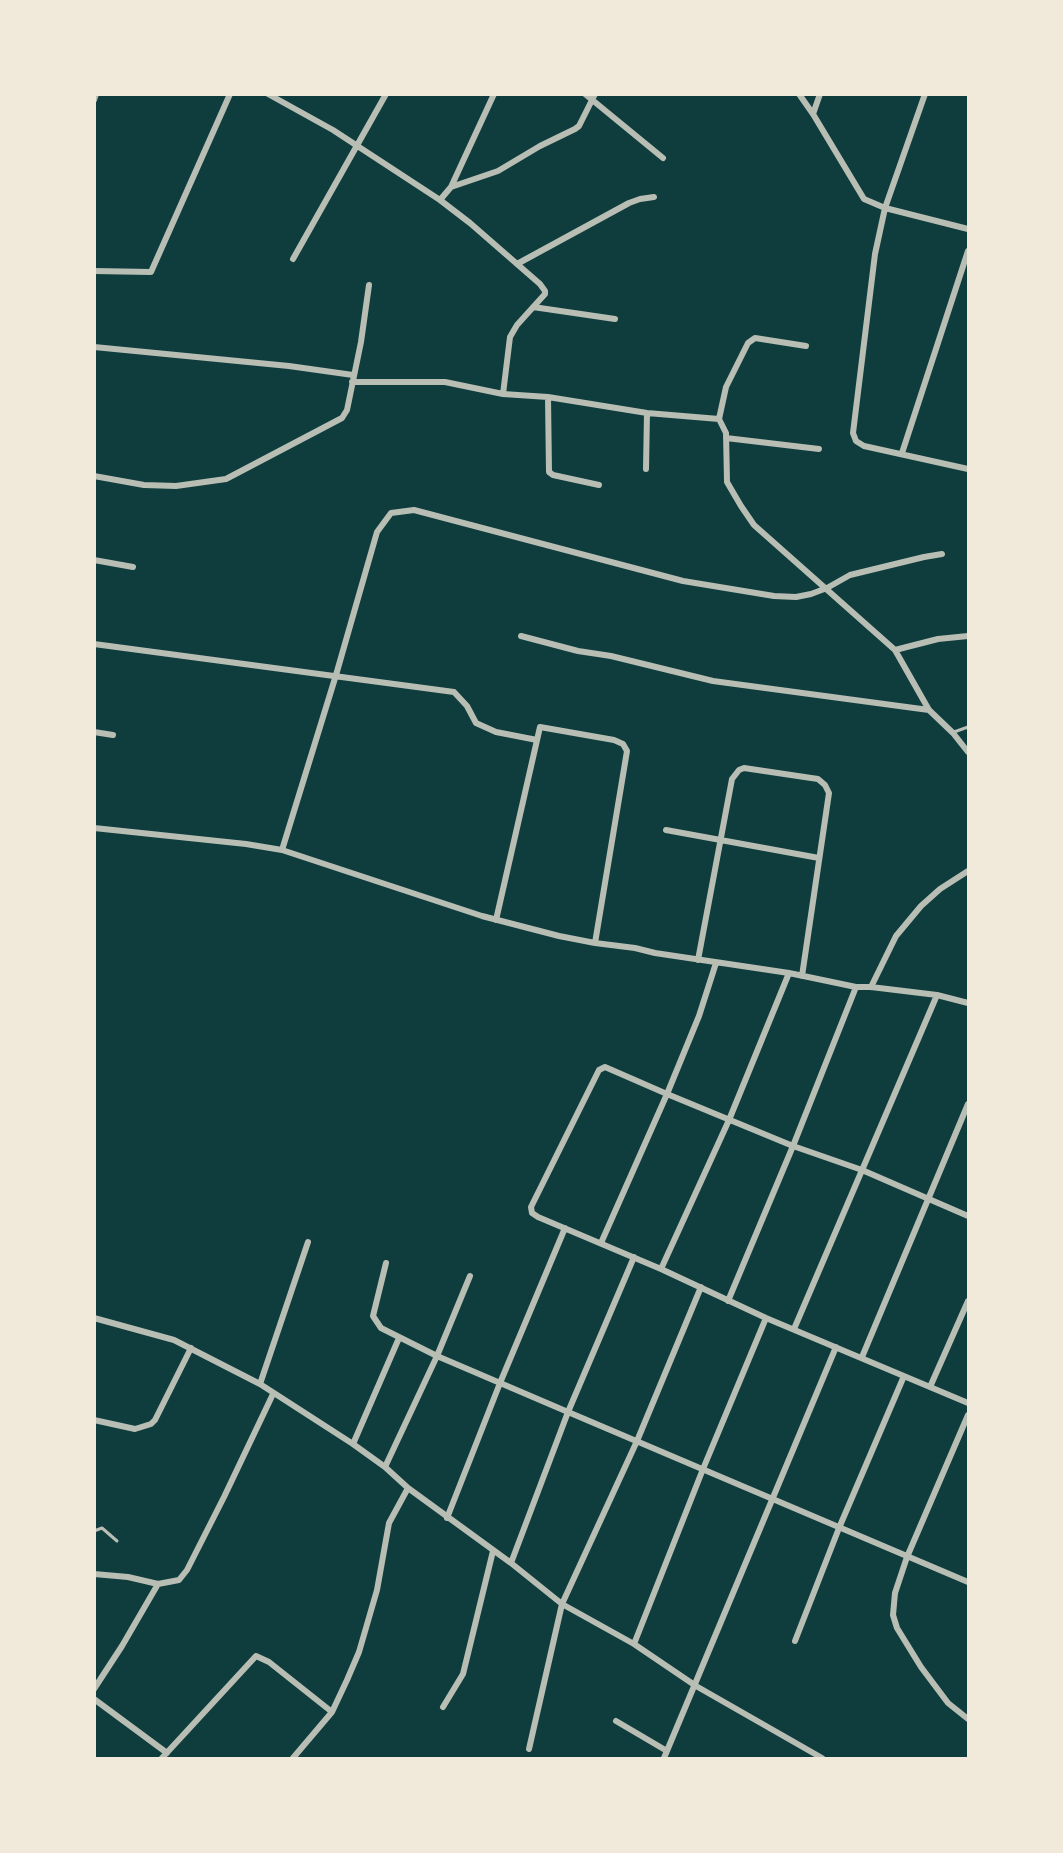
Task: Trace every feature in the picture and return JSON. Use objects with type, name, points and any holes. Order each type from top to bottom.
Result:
[{"type":"street","points":[[94,100],[96,94]]},
{"type":"street","points":[[94,271],[151,272],[230,94]]},
{"type":"street","points":[[268,94],[333,130],[440,200],[517,264],[545,291],[510,337],[503,394]]},
{"type":"street","points":[[293,259],[386,94]]},
{"type":"street","points":[[440,200],[451,187],[494,94]]},
{"type":"street","points":[[799,94],[864,199],[885,208],[969,229]]},
{"type":"street","points":[[813,114],[820,94]]},
{"type":"street","points":[[924,94],[885,208],[875,254],[853,432],[856,441],[864,446],[969,469]]},
{"type":"street","points":[[451,187],[498,171],[540,146],[576,129],[590,96],[663,158]]},
{"type":"street","points":[[517,264],[629,203],[654,197]]},
{"type":"street","points":[[902,453],[969,251]]},
{"type":"street","points":[[94,476],[144,484],[176,486],[226,479],[342,418],[347,410],[361,342],[369,285]]},
{"type":"street","points":[[533,308],[615,320]]},
{"type":"street","points":[[806,346],[755,338],[748,343],[726,387],[720,418],[726,438],[727,482],[754,525],[895,650],[929,710],[969,752]]},
{"type":"street","points":[[94,347],[289,366],[353,378],[445,382],[503,394],[548,397],[647,412],[720,418]]},
{"type":"street","points":[[548,397],[549,472],[553,475],[599,485]]},
{"type":"street","points":[[646,469],[647,412]]},
{"type":"street","points":[[726,438],[819,449]]},
{"type":"street","points":[[282,850],[377,532],[391,513],[414,510],[683,581],[774,596],[802,596],[827,588],[850,575],[924,556],[942,554]]},
{"type":"street","points":[[94,560],[133,567]]},
{"type":"street","points":[[521,636],[713,681],[929,710]]},
{"type":"street","points":[[895,650],[938,639],[969,636]]},
{"type":"street","points":[[94,644],[454,692],[467,706],[476,723],[496,732],[537,740]]},
{"type":"street","points":[[496,920],[540,727],[614,740],[623,744],[627,751],[595,943]]},
{"type":"street","points":[[94,732],[113,735]]},
{"type":"street","points":[[698,960],[732,779],[739,770],[744,768],[818,779],[829,793],[802,976]]},
{"type":"street","points":[[94,828],[282,850],[496,920],[595,943],[789,973],[856,987],[937,995],[969,1002]]},
{"type":"street","points":[[666,830],[819,858]]},
{"type":"street","points":[[871,987],[896,936],[935,893],[969,871]]},
{"type":"street","points":[[602,1243],[699,1016],[716,963]]},
{"type":"street","points":[[661,1269],[729,1120],[789,973]]},
{"type":"street","points":[[728,1301],[856,987]]},
{"type":"street","points":[[794,1329],[937,995]]},
{"type":"street","points":[[969,1216],[862,1170],[793,1146],[729,1120],[605,1066],[599,1070],[531,1207],[534,1215],[634,1257],[766,1318],[969,1403]]},
{"type":"street","points":[[862,1357],[969,1104]]},
{"type":"street","points":[[447,1518],[565,1228]]},
{"type":"street","points":[[260,1384],[308,1242]]},
{"type":"street","points":[[511,1563],[568,1412],[634,1257]]},
{"type":"street","points":[[386,1263],[373,1316],[381,1328],[399,1338],[969,1582]]},
{"type":"street","points":[[385,1467],[438,1356],[470,1276]]},
{"type":"street","points":[[529,1749],[562,1604],[637,1441],[701,1287]]},
{"type":"street","points":[[930,1387],[969,1301]]},
{"type":"street","points":[[94,1318],[153,1333],[191,1348],[260,1384],[385,1467],[408,1488],[511,1563],[562,1604],[634,1644],[696,1686],[822,1758]]},
{"type":"street","points":[[634,1644],[766,1318]]},
{"type":"street","points":[[353,1444],[399,1338]]},
{"type":"street","points":[[664,1758],[836,1347]]},
{"type":"street","points":[[94,1420],[135,1429],[151,1425],[191,1348]]},
{"type":"street","points":[[795,1641],[839,1528],[904,1376]]},
{"type":"street","points":[[94,1574],[128,1577],[158,1584],[172,1582],[184,1574],[254,1437],[273,1394]]},
{"type":"street","points":[[969,1415],[907,1557],[895,1593],[893,1615],[897,1628],[948,1703],[969,1719]]},
{"type":"street","points":[[293,1758],[332,1712],[359,1652],[377,1590],[389,1523],[408,1488]]},
{"type":"street","points":[[443,1707],[463,1674],[493,1551]]},
{"type":"street","points":[[94,1689],[158,1584]]},
{"type":"street","points":[[94,1699],[164,1756],[256,1656],[269,1662],[332,1712]]},
{"type":"street","points":[[616,1721],[667,1751]]},
{"type":"lane","points":[[953,733],[969,727]]},
{"type":"lane","points":[[94,1531],[102,1528],[117,1541]]}]
